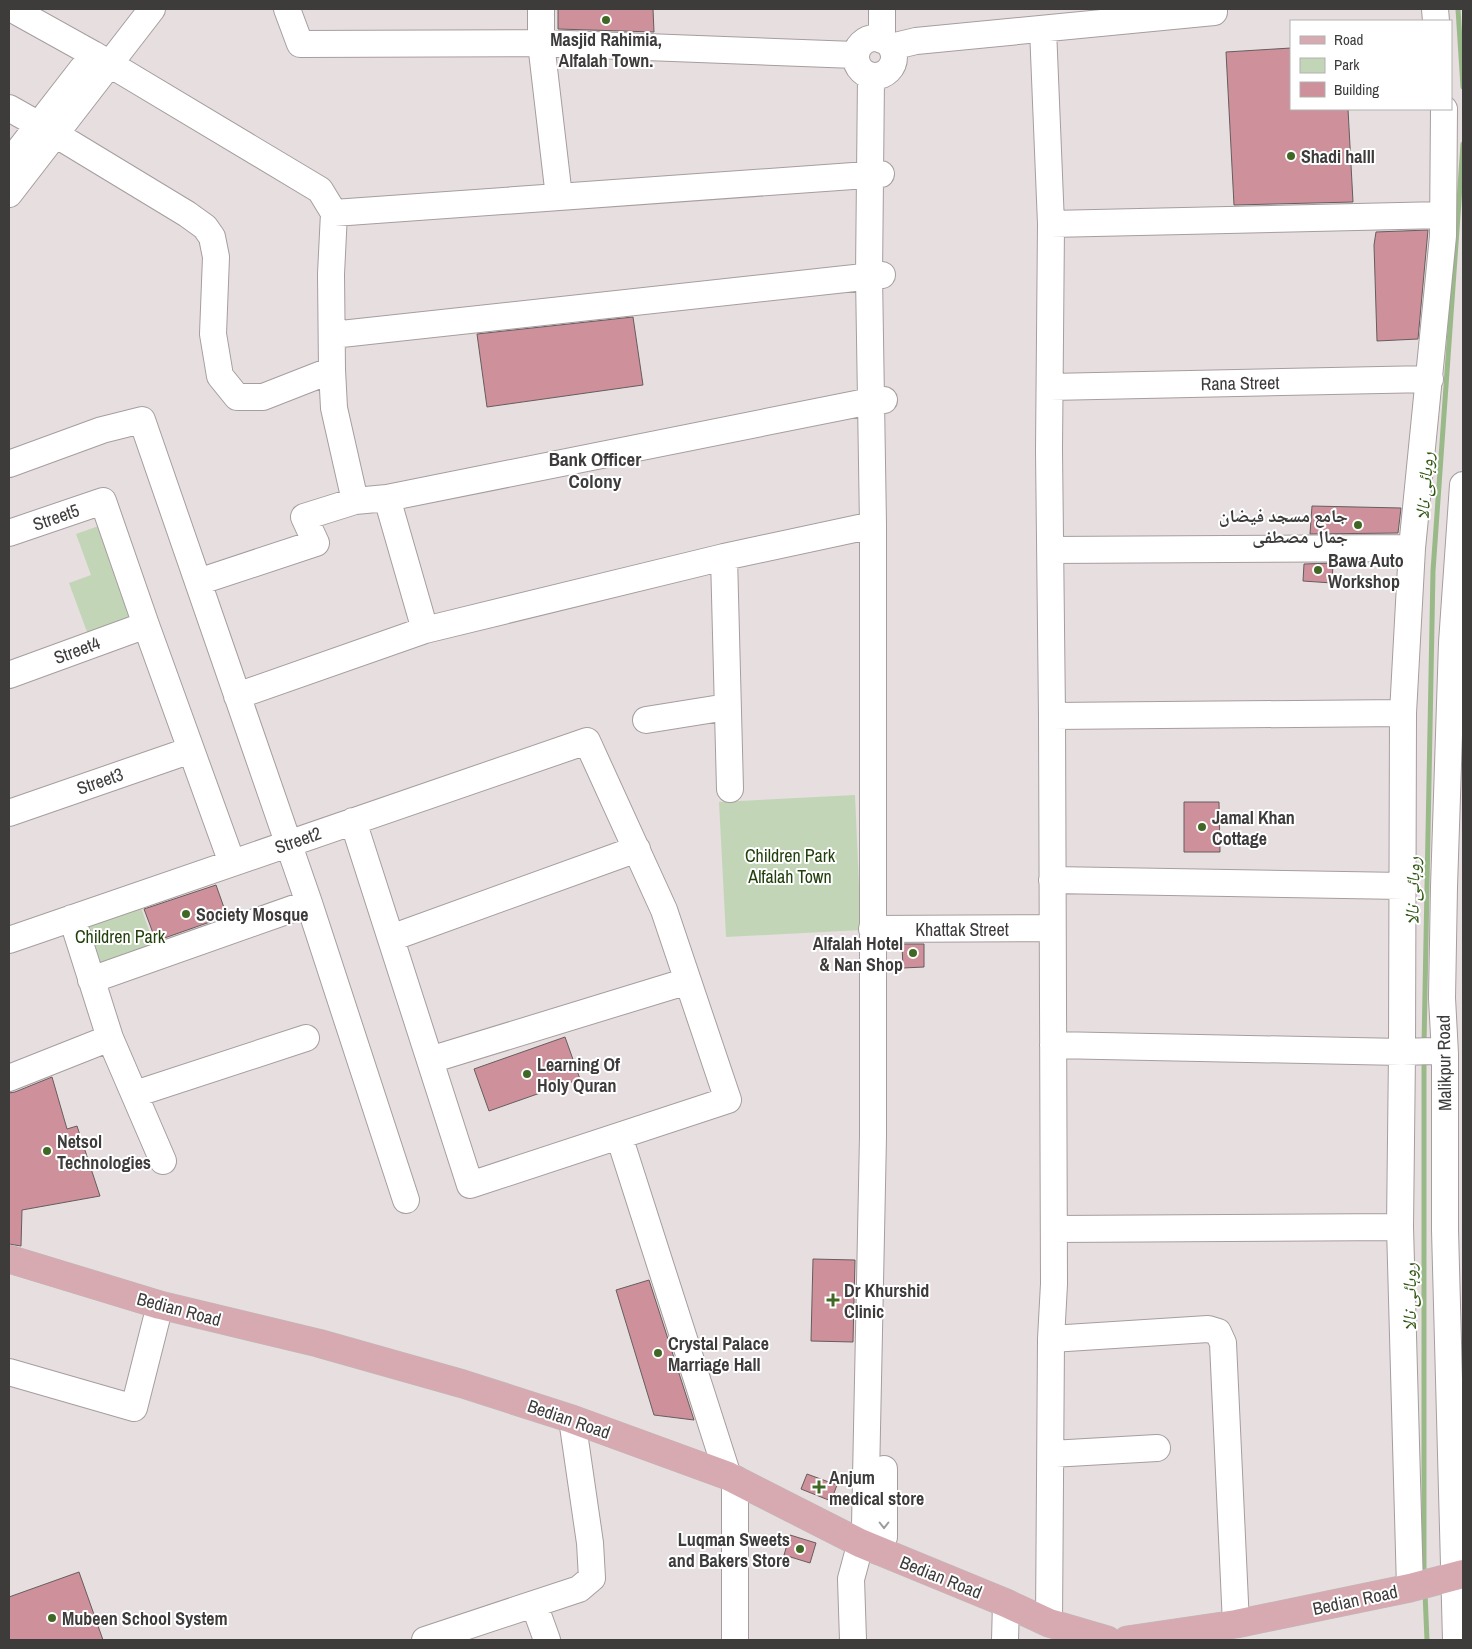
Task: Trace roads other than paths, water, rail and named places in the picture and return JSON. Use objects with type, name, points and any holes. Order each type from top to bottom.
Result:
[{"type":"main road","name":"Bedian Road","points":[[9,1258],[160,1305],[318,1343],[463,1384],[572,1419],[731,1478],[869,1547],[1006,1603],[1049,1623],[1107,1640]]},
{"type":"main road","name":"Bedian Road","points":[[1127,1640],[1236,1624],[1438,1581]]},
{"type":"street","points":[[12,9],[101,58],[320,190],[334,214],[331,274],[334,408],[355,501]]},
{"type":"street","points":[[9,194],[47,130],[101,58],[128,9]]},
{"type":"street","points":[[101,58],[152,9]]},
{"type":"street","points":[[287,9],[300,44],[874,45],[1055,22],[1214,12],[1214,9]]},
{"type":"street","points":[[541,9],[541,43],[559,197]]},
{"type":"street","points":[[868,9],[874,45]]},
{"type":"street","points":[[874,45],[894,56],[893,64],[888,71],[876,76],[864,74],[856,62],[874,45],[882,9]]},
{"type":"street","points":[[1049,1623],[1051,1339],[1054,1284],[1050,387],[1055,22]]},
{"type":"street","points":[[853,1640],[851,1579],[869,1547],[865,1527],[876,1429],[873,1136],[878,929],[876,76]]},
{"type":"street","points":[[9,108],[206,227],[212,236],[216,257],[213,334],[220,376],[237,397],[263,397],[332,370]]},
{"type":"street","points":[[1438,1581],[1400,1227],[1424,1052],[1403,886],[1403,714],[1412,548],[1443,236],[1451,110]]},
{"type":"street","points":[[9,163],[47,130]]},
{"type":"street","points":[[334,214],[876,175]]},
{"type":"street","points":[[1051,224],[1443,215]]},
{"type":"street","points":[[332,335],[876,276]]},
{"type":"street","name":"Rana Street","points":[[1050,387],[1430,379]]},
{"type":"street","points":[[198,582],[316,543],[304,517],[355,501],[387,498],[877,400]]},
{"type":"street","points":[[877,400],[873,525],[878,929]]},
{"type":"street","points":[[9,464],[102,430],[142,420],[309,903],[406,1200]]},
{"type":"street","name":"Malikpur Road","points":[[1456,1640],[1438,1581],[1454,1230],[1424,1052],[1442,998],[1454,888],[1452,643],[1463,485]]},
{"type":"street","points":[[387,498],[425,630]]},
{"type":"street","name":"Street5","points":[[9,533],[103,501],[146,625]]},
{"type":"street","points":[[238,696],[425,630],[724,558],[873,525]]},
{"type":"street","points":[[1050,550],[1412,548]]},
{"type":"street","points":[[724,558],[730,789]]},
{"type":"street","points":[[146,625],[232,863]]},
{"type":"street","name":"Street4","points":[[9,675],[146,625]]},
{"type":"street","points":[[646,720],[727,707]]},
{"type":"street","points":[[1052,716],[1403,714]]},
{"type":"street","name":"Street2","points":[[9,940],[587,741],[636,849]]},
{"type":"street","name":"Street3","points":[[9,813],[191,750]]},
{"type":"street","points":[[353,821],[470,1185],[728,1100],[664,910],[636,849],[391,938]]},
{"type":"street","points":[[1052,880],[1403,886]]},
{"type":"street","points":[[91,980],[309,903]]},
{"type":"street","points":[[72,918],[110,1038],[163,1161]]},
{"type":"street","name":"Khattak Street","points":[[878,929],[1052,928]]},
{"type":"street","points":[[430,1060],[688,982]]},
{"type":"street","points":[[9,1078],[110,1038]]},
{"type":"street","points":[[135,1094],[306,1038]]},
{"type":"street","points":[[1053,1045],[1424,1052]]},
{"type":"street","points":[[619,1136],[731,1478],[735,1640]]},
{"type":"street","points":[[1054,1228],[1400,1227]]},
{"type":"street","points":[[9,1372],[134,1408],[160,1305]]},
{"type":"street","points":[[1051,1339],[1208,1329],[1218,1332],[1223,1343],[1236,1624]]},
{"type":"street","points":[[426,1640],[579,1589],[592,1578],[590,1543],[572,1419]]},
{"type":"street","points":[[1050,1454],[1157,1448]]},
{"type":"street","points":[[1004,1640],[1006,1603]]},
{"type":"street","points":[[534,1604],[547,1640]]},
{"type":"waterway","name":"روہائی نالا","points":[[1458,9],[1463,87]]},
{"type":"waterway","name":"روہائی نالا","points":[[1424,1045],[1433,571],[1463,144]]},
{"type":"waterway","name":"روہائی نالا","points":[[1424,1058],[1424,1575]]},
{"type":"waterway","name":"روہائی نالا","points":[[1425,1593],[1427,1640]]},
{"type":"place","name":"Masjid Rahimia, Alfalah Town.","points":[[606,20]]},
{"type":"place","name":"Shadi halll","points":[[1291,156]]},
{"type":"place","name":"جامع مسجد فیضان جمال مصطفی","points":[[1358,525]]},
{"type":"place","name":"Bawa Auto Workshop","points":[[1318,570]]},
{"type":"place","name":"Jamal Khan Cottage","points":[[1202,827]]},
{"type":"place","name":"Society Mosque","points":[[186,914]]},
{"type":"place","name":"Alfalah Hotel & Nan Shop","points":[[913,953]]},
{"type":"place","name":"Learning Of Holy Quran","points":[[527,1074]]},
{"type":"place","name":"Netsol Technologies","points":[[47,1151]]},
{"type":"place","name":"Dr Khurshid Clinic","points":[[833,1300]]},
{"type":"place","name":"Crystal Palace Marriage Hall","points":[[658,1353]]},
{"type":"place","name":"Anjum medical store","points":[[819,1487]]},
{"type":"place","name":"Luqman Sweets and Bakers Store","points":[[800,1549]]},
{"type":"place","name":"Mubeen School System","points":[[52,1618]]},
{"type":"district","name":"Bank Officer Colony","points":[[595,470]]},
{"type":"park label","name":"Children Park Alfalah Town","points":[[790,865]]},
{"type":"park label","name":"Children Park","points":[[120,936]]}]
